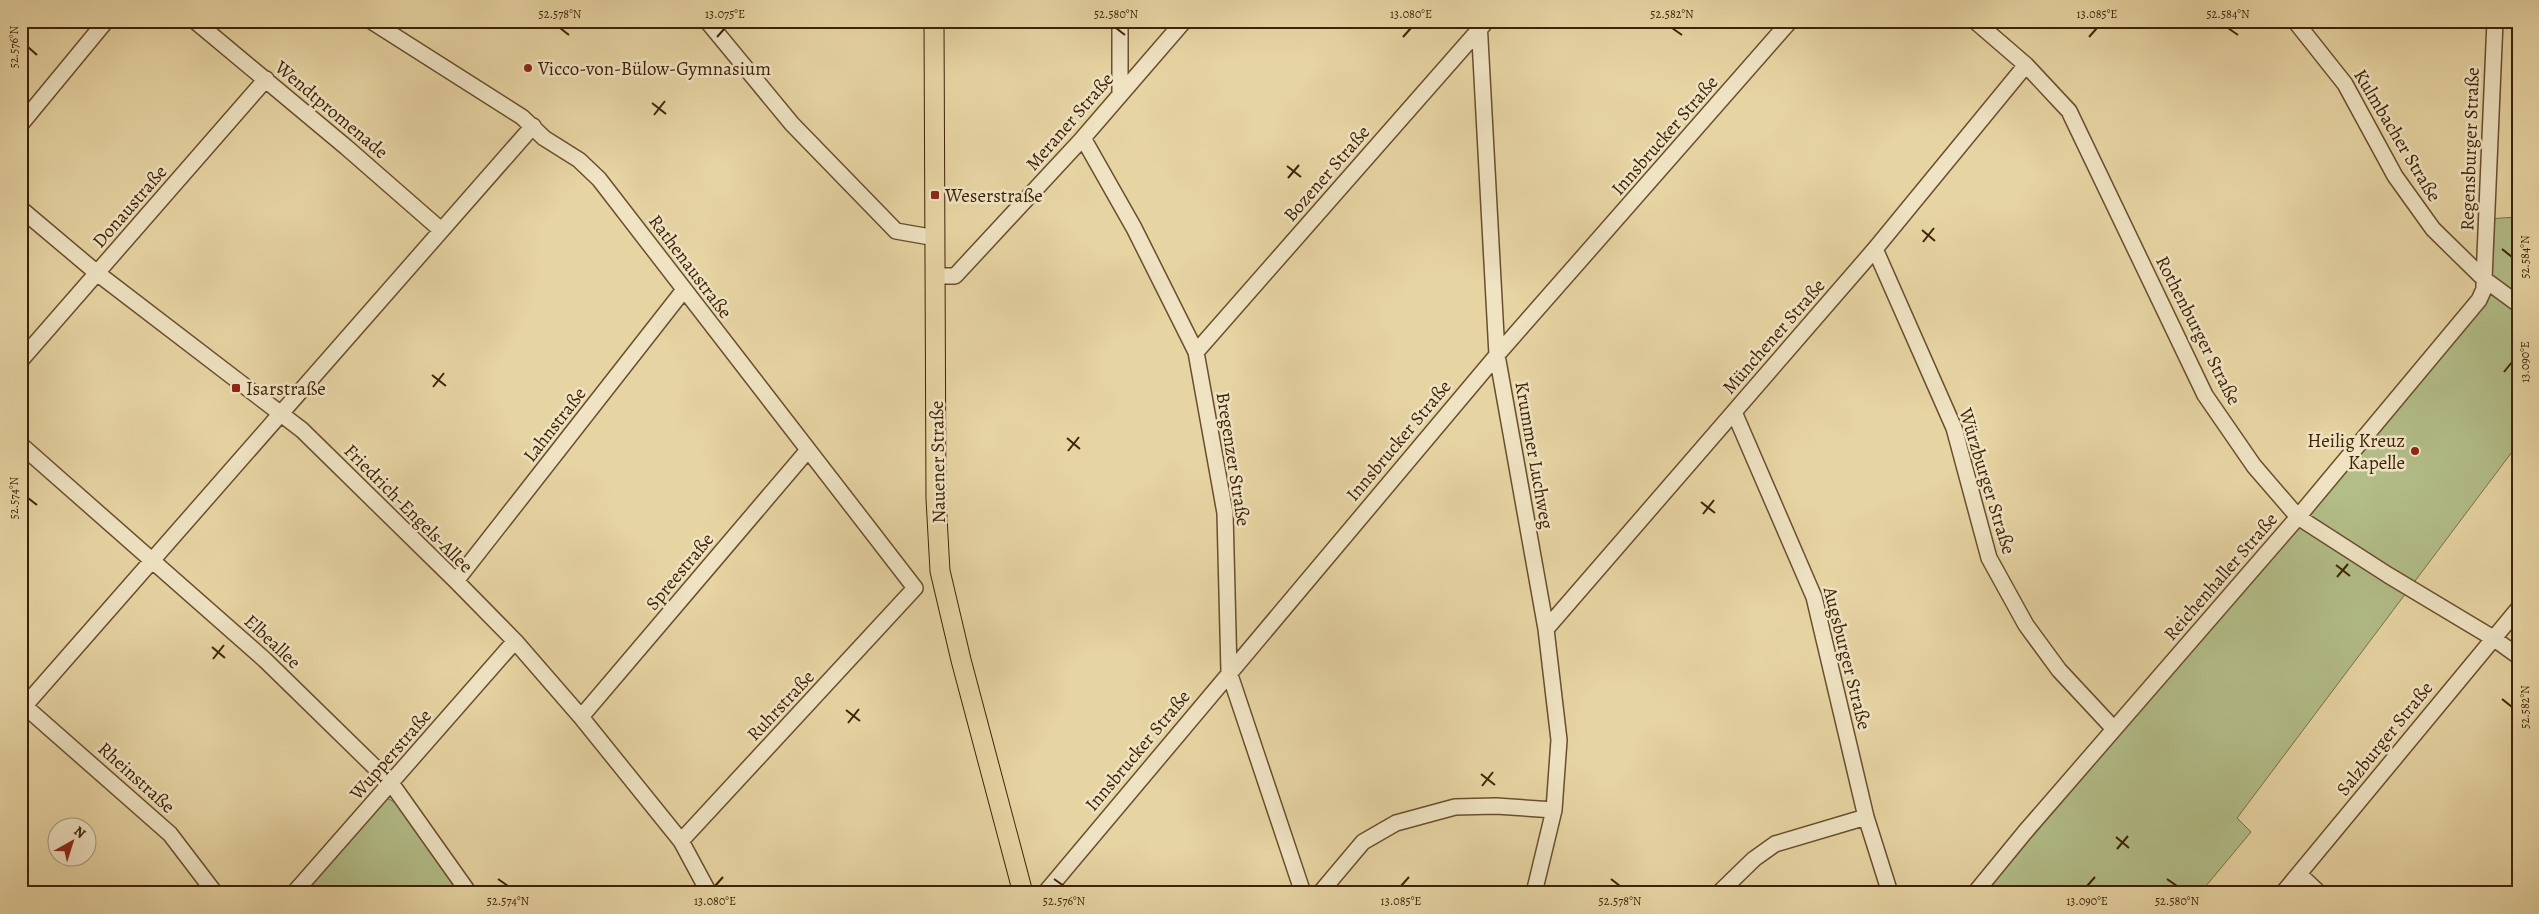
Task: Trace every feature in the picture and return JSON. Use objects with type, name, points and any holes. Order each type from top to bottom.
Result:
[{"type":"main road","name":"Nauener Straße","points":[[934,21],[936,499],[940,571],[960,660],[1023,893]]},
{"type":"street","points":[[21,124],[106,21]]},
{"type":"street","name":"Wendtpromenade","points":[[195,21],[266,79],[441,230]]},
{"type":"street","name":"Rathenaustraße","points":[[371,21],[522,117],[544,138],[579,160],[599,179],[915,588],[908,596]]},
{"type":"street","points":[[707,21],[792,124],[896,231],[936,238]]},
{"type":"street","points":[[1120,21],[1120,94]]},
{"type":"street","name":"Meraner Straße","points":[[936,276],[955,276],[1083,138],[1184,21]]},
{"type":"street","name":"Innsbrucker Straße","points":[[1045,893],[1228,672],[1497,355],[1790,21]]},
{"type":"street","name":"Rothenburger Straße","points":[[1975,21],[2026,65],[2069,111],[2205,395],[2254,466],[2298,517],[2388,575],[2493,638],[2518,656]]},
{"type":"street","name":"Kulmbacher Straße","points":[[2295,21],[2345,84],[2395,176],[2433,229],[2484,279],[2518,304]]},
{"type":"street","name":"Regensburger Straße","points":[[2484,279],[2495,21]]},
{"type":"street","name":"Krummer Luchweg","points":[[1482,24],[1497,355],[1546,629],[1559,740],[1554,810],[1534,893]]},
{"type":"street","name":"Bozener Straße","points":[[1196,352],[1482,24]]},
{"type":"street","name":"Münchener Straße","points":[[1546,629],[1875,249],[2026,65]]},
{"type":"street","name":"Donaustraße","points":[[21,360],[266,79]]},
{"type":"street","points":[[22,706],[154,560],[533,126]]},
{"type":"street","name":"Bregenzer Straße","points":[[1083,138],[1134,228],[1196,352],[1225,512],[1228,672],[1303,893]]},
{"type":"street","name":"Friedrich-Engels-Allee","points":[[21,209],[97,273],[281,413],[309,437],[456,581],[515,641],[581,717],[681,841],[709,893]]},
{"type":"street","name":"Würzburger Straße","points":[[1875,249],[1954,428],[1990,558],[2026,625],[2059,670],[2114,729]]},
{"type":"street","name":"Reichenhaller Straße","points":[[1975,893],[2298,517],[2479,300],[2484,289],[2484,279]]},
{"type":"street","name":"Lahnstraße","points":[[456,581],[684,291]]},
{"type":"street","name":"Augsburger Straße","points":[[1734,412],[1814,597],[1866,817],[1890,893]]},
{"type":"street","name":"Elbeallee","points":[[21,445],[154,560],[265,660],[391,783],[469,893]]},
{"type":"street","name":"Spreestraße","points":[[581,717],[808,450]]},
{"type":"street","name":"Ruhrstraße","points":[[681,841],[908,596]]},
{"type":"street","name":"Salzburger Straße","points":[[2283,893],[2518,609]]},
{"type":"street","name":"Wupperstraße","points":[[294,893],[515,641]]},
{"type":"street","name":"Rheinstraße","points":[[22,706],[170,834],[215,893]]},
{"type":"street","points":[[1320,893],[1363,842],[1396,823],[1455,807],[1496,806],[1554,810]]},
{"type":"street","points":[[1718,893],[1754,859],[1775,844],[1866,817]]},
{"type":"street","points":[[2299,874],[2319,893]]},
{"type":"green space","points":[[2518,217],[2518,444],[2237,818],[2251,832],[2200,893],[1975,893],[2479,301],[2486,219]]},
{"type":"green space","points":[[387,798],[399,805],[460,893],[302,893]]},
{"type":"place","name":"Vicco-von-Bülow-Gymnasium","points":[[528,68]]},
{"type":"place","name":"Weserstraße","points":[[935,195]]},
{"type":"place","name":"Isarstraße","points":[[236,388]]},
{"type":"place","name":"Heilig Kreuz Kapelle","points":[[2415,451]]}]
